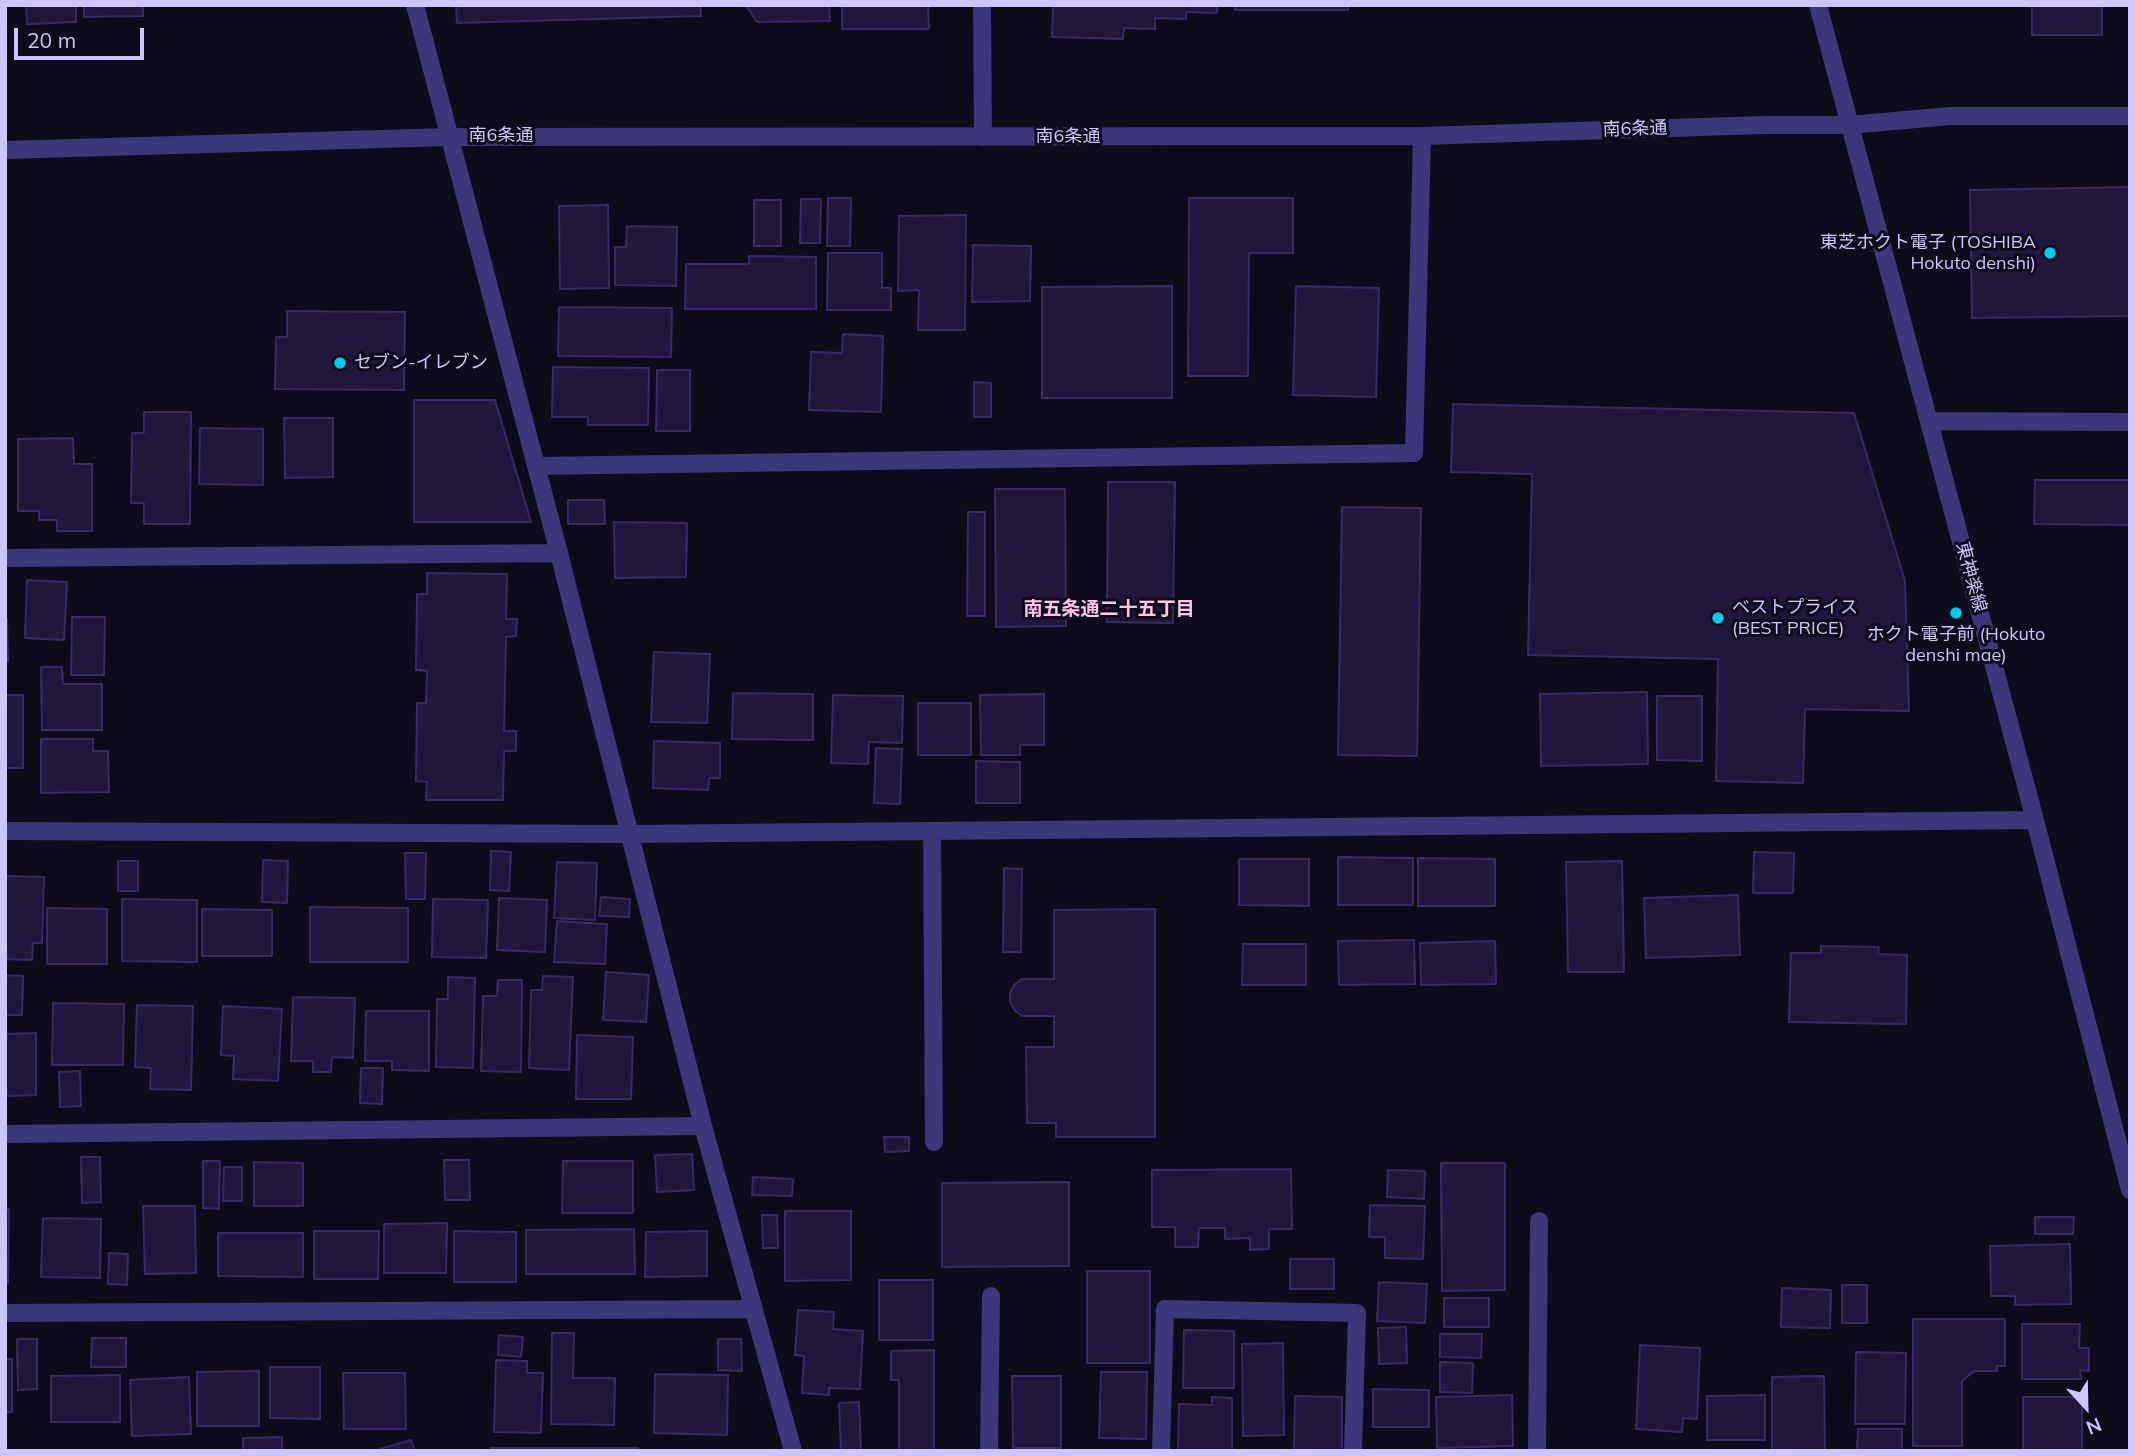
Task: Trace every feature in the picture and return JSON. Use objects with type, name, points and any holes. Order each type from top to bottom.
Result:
[{"type":"street","points":[[415,5],[559,552],[703,1126],[793,1451]]},
{"type":"street","points":[[982,5],[984,137]]},
{"type":"street","name":"東神楽線","points":[[1818,5],[1930,421],[2130,1190]]},
{"type":"street","name":"南6条通","points":[[5,150],[449,137],[1422,136],[1763,125],[1849,125],[1950,116],[2130,116]]},
{"type":"street","points":[[536,466],[1414,453],[1422,136]]},
{"type":"street","points":[[1930,421],[2130,422]]},
{"type":"street","points":[[5,558],[559,552]]},
{"type":"street","points":[[5,831],[629,834],[2035,820]]},
{"type":"street","points":[[932,831],[934,1142]]},
{"type":"street","points":[[5,1134],[703,1126]]},
{"type":"street","points":[[1536,1451],[1539,1221]]},
{"type":"street","points":[[989,1451],[991,1296]]},
{"type":"street","points":[[5,1313],[752,1309]]},
{"type":"street","points":[[1161,1451],[1165,1309],[1357,1313],[1353,1451]]},
{"type":"building","points":[[26,5],[76,5],[76,22],[27,24]]},
{"type":"building","points":[[84,5],[143,5],[143,16],[84,17]]},
{"type":"building","points":[[456,5],[700,5],[701,16],[457,23]]},
{"type":"building","points":[[746,5],[829,5],[830,21],[757,22]]},
{"type":"building","points":[[842,5],[928,5],[929,29],[842,29]]},
{"type":"building","points":[[1053,5],[1217,5],[1217,13],[1186,12],[1186,19],[1155,18],[1155,29],[1124,28],[1123,39],[1052,37]]},
{"type":"building","points":[[1235,5],[1348,5],[1348,10],[1235,10]]},
{"type":"building","points":[[2032,5],[2102,5],[2102,35],[2032,35]]},
{"type":"building","name":"東芝ホクト電子 (TOSHIBA Hokuto denshi)","points":[[2130,187],[2130,316],[1972,318],[1970,190]]},
{"type":"building","points":[[828,198],[851,198],[850,246],[827,246]]},
{"type":"building","points":[[1189,198],[1293,198],[1293,253],[1249,253],[1248,376],[1188,376]]},
{"type":"building","points":[[801,199],[821,199],[820,243],[800,243]]},
{"type":"building","points":[[754,200],[781,200],[781,246],[754,246]]},
{"type":"building","points":[[608,205],[609,288],[560,289],[559,206]]},
{"type":"building","points":[[966,215],[965,330],[918,330],[919,290],[898,291],[899,216]]},
{"type":"building","points":[[627,226],[677,227],[676,286],[615,285],[615,247],[626,247]]},
{"type":"building","points":[[973,245],[1031,246],[1030,301],[972,302]]},
{"type":"building","points":[[828,253],[882,253],[882,288],[891,288],[891,310],[827,310]]},
{"type":"building","points":[[749,256],[816,257],[816,309],[685,309],[686,264],[749,264]]},
{"type":"building","points":[[1172,286],[1172,398],[1042,398],[1042,287]]},
{"type":"building","points":[[1296,286],[1379,288],[1376,397],[1293,395]]},
{"type":"building","points":[[559,307],[672,308],[671,357],[558,356]]},
{"type":"building","name":"セブン-イレブン","points":[[287,311],[405,312],[404,390],[275,389],[276,337],[287,337]]},
{"type":"building","points":[[843,334],[883,336],[881,412],[809,410],[811,352],[842,353]]},
{"type":"building","points":[[553,367],[649,368],[648,425],[588,425],[588,417],[552,417]]},
{"type":"building","points":[[657,370],[690,370],[690,431],[656,431]]},
{"type":"building","points":[[974,382],[991,383],[991,417],[974,417]]},
{"type":"building","points":[[414,400],[495,400],[531,522],[414,522]]},
{"type":"building","name":"ベストプライス (BEST PRICE)","points":[[1453,404],[1854,413],[1905,581],[1909,711],[1805,709],[1803,783],[1716,781],[1718,659],[1528,655],[1532,474],[1451,472]]},
{"type":"building","points":[[144,412],[191,412],[190,524],[144,524],[144,503],[131,503],[132,433],[144,433]]},
{"type":"building","points":[[284,418],[333,418],[333,477],[285,478]]},
{"type":"building","points":[[200,428],[263,429],[263,485],[199,484]]},
{"type":"building","points":[[73,438],[74,464],[92,464],[92,531],[57,531],[57,520],[39,520],[39,511],[18,511],[18,439]]},
{"type":"building","points":[[2035,480],[2130,480],[2130,525],[2034,524]]},
{"type":"building","points":[[1108,482],[1175,482],[1173,623],[1107,622]]},
{"type":"building","points":[[995,489],[1065,489],[1066,626],[996,627]]},
{"type":"building","points":[[568,500],[604,500],[605,524],[568,524]]},
{"type":"building","points":[[1342,507],[1421,508],[1417,756],[1338,755]]},
{"type":"building","points":[[968,512],[985,512],[985,616],[967,616]]},
{"type":"building","points":[[614,522],[687,523],[686,577],[615,578]]},
{"type":"building","points":[[427,573],[507,574],[506,619],[517,619],[516,636],[506,637],[504,731],[516,731],[516,751],[504,751],[503,800],[426,800],[427,782],[416,781],[417,703],[426,703],[427,671],[416,670],[417,594],[427,594]]},
{"type":"building","points":[[27,580],[67,582],[64,640],[25,638]]},
{"type":"building","points":[[72,617],[105,617],[104,675],[71,675]]},
{"type":"building","points":[[7,619],[8,661],[5,661]]},
{"type":"building","points":[[654,652],[710,654],[707,723],[651,722]]},
{"type":"building","points":[[41,667],[62,667],[63,684],[102,684],[102,730],[42,730]]},
{"type":"building","points":[[1647,692],[1648,764],[1541,766],[1540,694]]},
{"type":"building","points":[[733,693],[813,694],[813,740],[732,739]]},
{"type":"building","points":[[1044,694],[1044,745],[1020,745],[1020,755],[981,755],[980,695]]},
{"type":"building","points":[[5,695],[23,695],[23,768],[5,768]]},
{"type":"building","points":[[833,695],[903,696],[902,743],[869,742],[868,764],[831,763]]},
{"type":"building","points":[[1657,696],[1702,696],[1702,761],[1657,760]]},
{"type":"building","points":[[918,703],[971,703],[971,755],[918,755]]},
{"type":"building","points":[[41,739],[93,739],[93,751],[108,751],[109,792],[41,793]]},
{"type":"building","points":[[654,741],[720,743],[720,778],[709,778],[708,790],[653,788]]},
{"type":"building","points":[[876,748],[902,749],[900,804],[874,803]]},
{"type":"building","points":[[976,761],[1020,762],[1020,803],[976,803]]},
{"type":"building","points":[[491,851],[511,852],[509,891],[490,890]]},
{"type":"building","points":[[1754,852],[1794,853],[1793,893],[1753,893]]},
{"type":"building","points":[[405,853],[426,853],[425,899],[406,899]]},
{"type":"building","points":[[1338,857],[1413,858],[1413,905],[1338,905]]},
{"type":"building","points":[[1418,858],[1495,859],[1495,906],[1418,906]]},
{"type":"building","points":[[1239,859],[1309,859],[1309,906],[1239,905]]},
{"type":"building","points":[[263,860],[288,861],[287,903],[262,902]]},
{"type":"building","points":[[118,861],[138,861],[138,891],[118,891]]},
{"type":"building","points":[[1622,861],[1624,972],[1568,972],[1566,862]]},
{"type":"building","points":[[557,862],[597,863],[595,920],[554,918]]},
{"type":"building","points":[[1004,868],[1022,869],[1021,952],[1003,952]]},
{"type":"building","points":[[5,876],[44,877],[42,943],[33,943],[32,960],[5,959]]},
{"type":"building","points":[[1738,895],[1740,955],[1646,958],[1644,898]]},
{"type":"building","points":[[601,897],[630,899],[629,917],[599,916]]},
{"type":"building","points":[[499,898],[547,900],[545,952],[497,950]]},
{"type":"building","points":[[122,899],[197,900],[197,962],[122,961]]},
{"type":"building","points":[[433,899],[488,900],[486,958],[432,957]]},
{"type":"building","points":[[310,907],[408,908],[408,962],[310,962]]},
{"type":"building","points":[[47,908],[107,909],[107,964],[47,964]]},
{"type":"building","points":[[202,909],[272,910],[272,956],[202,956]]},
{"type":"building","points":[[1155,909],[1155,1137],[1056,1137],[1056,1123],[1027,1123],[1026,1047],[1054,1047],[1054,1016],[1022,1016],[1010,1002],[1010,993],[1014,985],[1022,979],[1054,979],[1054,910]]},
{"type":"building","points":[[557,921],[607,924],[605,964],[554,962]]},
{"type":"building","points":[[1414,940],[1415,984],[1339,985],[1338,941]]},
{"type":"building","points":[[1495,941],[1496,984],[1421,985],[1420,943]]},
{"type":"building","points":[[1243,944],[1306,944],[1306,985],[1242,985]]},
{"type":"building","points":[[1821,946],[1879,947],[1878,954],[1907,955],[1906,1024],[1789,1022],[1791,953],[1821,953]]},
{"type":"building","points":[[606,972],[649,975],[646,1022],[603,1020]]},
{"type":"building","points":[[5,975],[23,976],[22,1015],[5,1015]]},
{"type":"building","points":[[543,976],[573,977],[569,1070],[529,1068],[531,990],[542,990]]},
{"type":"building","points":[[448,977],[475,978],[473,1068],[436,1067],[437,999],[448,999]]},
{"type":"building","points":[[498,980],[522,980],[521,1072],[481,1071],[483,996],[497,996]]},
{"type":"building","points":[[293,997],[355,998],[353,1058],[332,1057],[331,1072],[313,1072],[313,1061],[291,1061]]},
{"type":"building","points":[[53,1003],[124,1004],[123,1065],[52,1065]]},
{"type":"building","points":[[137,1005],[193,1006],[191,1090],[150,1089],[151,1068],[135,1067]]},
{"type":"building","points":[[223,1006],[282,1009],[278,1081],[233,1079],[234,1056],[221,1055]]},
{"type":"building","points":[[366,1011],[429,1011],[429,1071],[392,1070],[392,1061],[365,1061]]},
{"type":"building","points":[[36,1033],[36,1095],[5,1096],[5,1034]]},
{"type":"building","points":[[577,1035],[633,1037],[631,1099],[576,1099]]},
{"type":"building","points":[[361,1068],[383,1068],[382,1104],[360,1103]]},
{"type":"building","points":[[80,1071],[81,1106],[60,1107],[59,1072]]},
{"type":"building","points":[[884,1137],[909,1137],[909,1151],[885,1152]]},
{"type":"building","points":[[692,1154],[694,1190],[657,1192],[655,1155]]},
{"type":"building","points":[[81,1157],[100,1157],[101,1202],[82,1203]]},
{"type":"building","points":[[444,1160],[469,1160],[470,1200],[445,1200]]},
{"type":"building","points":[[203,1161],[220,1161],[219,1209],[203,1208]]},
{"type":"building","points":[[563,1161],[633,1161],[633,1213],[562,1213]]},
{"type":"building","points":[[254,1162],[303,1163],[303,1206],[254,1206]]},
{"type":"building","points":[[1441,1163],[1505,1163],[1505,1290],[1442,1291]]},
{"type":"building","points":[[224,1167],[242,1167],[242,1201],[223,1201]]},
{"type":"building","points":[[1291,1169],[1292,1229],[1269,1229],[1269,1249],[1250,1250],[1250,1238],[1225,1239],[1225,1228],[1199,1228],[1198,1247],[1175,1247],[1175,1227],[1152,1227],[1152,1170]]},
{"type":"building","points":[[1388,1170],[1425,1171],[1424,1199],[1387,1197]]},
{"type":"building","points":[[753,1177],[793,1179],[792,1196],[752,1195]]},
{"type":"building","points":[[1069,1182],[1069,1266],[942,1267],[942,1183]]},
{"type":"building","points":[[1370,1205],[1425,1206],[1423,1259],[1385,1258],[1385,1237],[1369,1237]]},
{"type":"building","points":[[143,1206],[195,1206],[196,1273],[145,1274]]},
{"type":"building","points":[[5,1209],[9,1209],[8,1283],[5,1283]]},
{"type":"building","points":[[785,1211],[851,1211],[851,1280],[785,1281]]},
{"type":"building","points":[[762,1215],[777,1215],[778,1248],[763,1248]]},
{"type":"building","points":[[2035,1217],[2074,1217],[2073,1234],[2035,1234]]},
{"type":"building","points":[[43,1218],[101,1219],[100,1278],[41,1277]]},
{"type":"building","points":[[447,1223],[446,1273],[384,1273],[384,1224]]},
{"type":"building","points":[[634,1229],[635,1274],[526,1274],[526,1230]]},
{"type":"building","points":[[314,1231],[379,1231],[378,1279],[314,1279]]},
{"type":"building","points":[[454,1231],[516,1232],[516,1282],[454,1282]]},
{"type":"building","points":[[707,1231],[707,1276],[645,1277],[646,1232]]},
{"type":"building","points":[[218,1233],[303,1233],[303,1277],[218,1276]]},
{"type":"building","points":[[2070,1244],[2071,1304],[2015,1305],[2015,1296],[1991,1296],[1990,1246]]},
{"type":"building","points":[[109,1253],[128,1254],[127,1285],[108,1284]]},
{"type":"building","points":[[1290,1259],[1334,1259],[1334,1289],[1290,1289]]},
{"type":"building","points":[[1087,1271],[1150,1271],[1150,1363],[1087,1363]]},
{"type":"building","points":[[879,1280],[933,1280],[933,1340],[879,1340]]},
{"type":"building","points":[[1379,1282],[1427,1284],[1425,1323],[1377,1321]]},
{"type":"building","points":[[1842,1285],[1867,1285],[1867,1323],[1842,1323]]},
{"type":"building","points":[[1782,1288],[1831,1290],[1830,1328],[1781,1327]]},
{"type":"building","points":[[1444,1298],[1489,1298],[1489,1327],[1444,1327]]},
{"type":"building","points":[[798,1310],[834,1312],[833,1329],[863,1331],[860,1389],[829,1388],[829,1395],[802,1393],[804,1356],[795,1355]]},
{"type":"building","points":[[1913,1319],[2005,1319],[2005,1366],[1997,1366],[1997,1371],[1974,1371],[1962,1381],[1962,1446],[1913,1446]]},
{"type":"building","points":[[2022,1324],[2080,1324],[2079,1348],[2089,1348],[2089,1371],[2080,1370],[2081,1379],[2022,1379]]},
{"type":"building","points":[[1406,1327],[1407,1363],[1379,1364],[1378,1328]]},
{"type":"building","points":[[1184,1330],[1234,1331],[1234,1388],[1183,1388]]},
{"type":"building","points":[[552,1333],[574,1333],[573,1378],[615,1378],[614,1425],[551,1424]]},
{"type":"building","points":[[1440,1334],[1482,1334],[1481,1358],[1440,1357]]},
{"type":"building","points":[[499,1335],[523,1337],[521,1357],[498,1355]]},
{"type":"building","points":[[92,1338],[126,1338],[126,1367],[91,1367]]},
{"type":"building","points":[[17,1339],[37,1339],[37,1389],[18,1390]]},
{"type":"building","points":[[718,1339],[741,1339],[742,1371],[718,1370]]},
{"type":"building","points":[[1283,1343],[1284,1435],[1243,1436],[1242,1344]]},
{"type":"building","points":[[1640,1345],[1700,1348],[1697,1419],[1683,1418],[1682,1432],[1636,1429]]},
{"type":"building","points":[[934,1350],[934,1451],[899,1451],[899,1380],[891,1380],[891,1351]]},
{"type":"building","points":[[1856,1352],[1906,1353],[1905,1424],[1855,1424]]},
{"type":"building","points":[[5,1359],[12,1359],[12,1412],[5,1412]]},
{"type":"building","points":[[496,1360],[527,1361],[527,1373],[543,1373],[541,1433],[494,1432]]},
{"type":"building","points":[[1440,1362],[1473,1363],[1472,1393],[1440,1392]]},
{"type":"building","points":[[270,1367],[320,1367],[320,1419],[270,1418]]},
{"type":"building","points":[[259,1371],[259,1426],[197,1426],[197,1372]]},
{"type":"building","points":[[1101,1372],[1147,1372],[1146,1439],[1099,1438]]},
{"type":"building","points":[[343,1373],[405,1373],[406,1429],[344,1429]]},
{"type":"building","points":[[655,1374],[728,1375],[727,1435],[654,1433]]},
{"type":"building","points":[[120,1375],[120,1422],[51,1422],[51,1376]]},
{"type":"building","points":[[1012,1376],[1061,1376],[1061,1448],[1013,1448]]},
{"type":"building","points":[[1824,1376],[1825,1450],[1772,1450],[1772,1377]]},
{"type":"building","points":[[189,1377],[191,1434],[132,1436],[130,1380]]},
{"type":"building","points":[[1373,1389],[1429,1390],[1429,1427],[1373,1427]]},
{"type":"building","points":[[1512,1395],[1513,1446],[1437,1448],[1436,1397]]},
{"type":"building","points":[[1765,1395],[1765,1440],[1707,1440],[1707,1396]]},
{"type":"building","points":[[1295,1396],[1342,1397],[1342,1451],[1294,1451]]},
{"type":"building","points":[[1212,1397],[1232,1398],[1232,1451],[1178,1451],[1179,1404],[1212,1405]]},
{"type":"building","points":[[2023,1397],[2082,1397],[2082,1451],[2023,1451]]},
{"type":"building","points":[[859,1402],[861,1451],[841,1451],[839,1403]]},
{"type":"building","points":[[1858,1429],[1902,1429],[1902,1451],[1857,1451]]},
{"type":"building","points":[[282,1437],[282,1451],[243,1451],[243,1438]]},
{"type":"building","points":[[411,1440],[415,1451],[380,1449]]},
{"type":"building","points":[[491,1448],[638,1448],[638,1451],[491,1451]]},
{"type":"place","name":"東芝ホクト電子 (TOSHIBA Hokuto denshi)","points":[[2050,253]]},
{"type":"place","name":"セブン-イレブン","points":[[340,363]]},
{"type":"place","name":"ホクト電子前 (Hokuto denshi mae)","points":[[1956,613]]},
{"type":"place","name":"ベストプライス (BEST PRICE)","points":[[1718,618]]},
{"type":"district","name":"南五条通二十五丁目","points":[[1109,609]]}]
